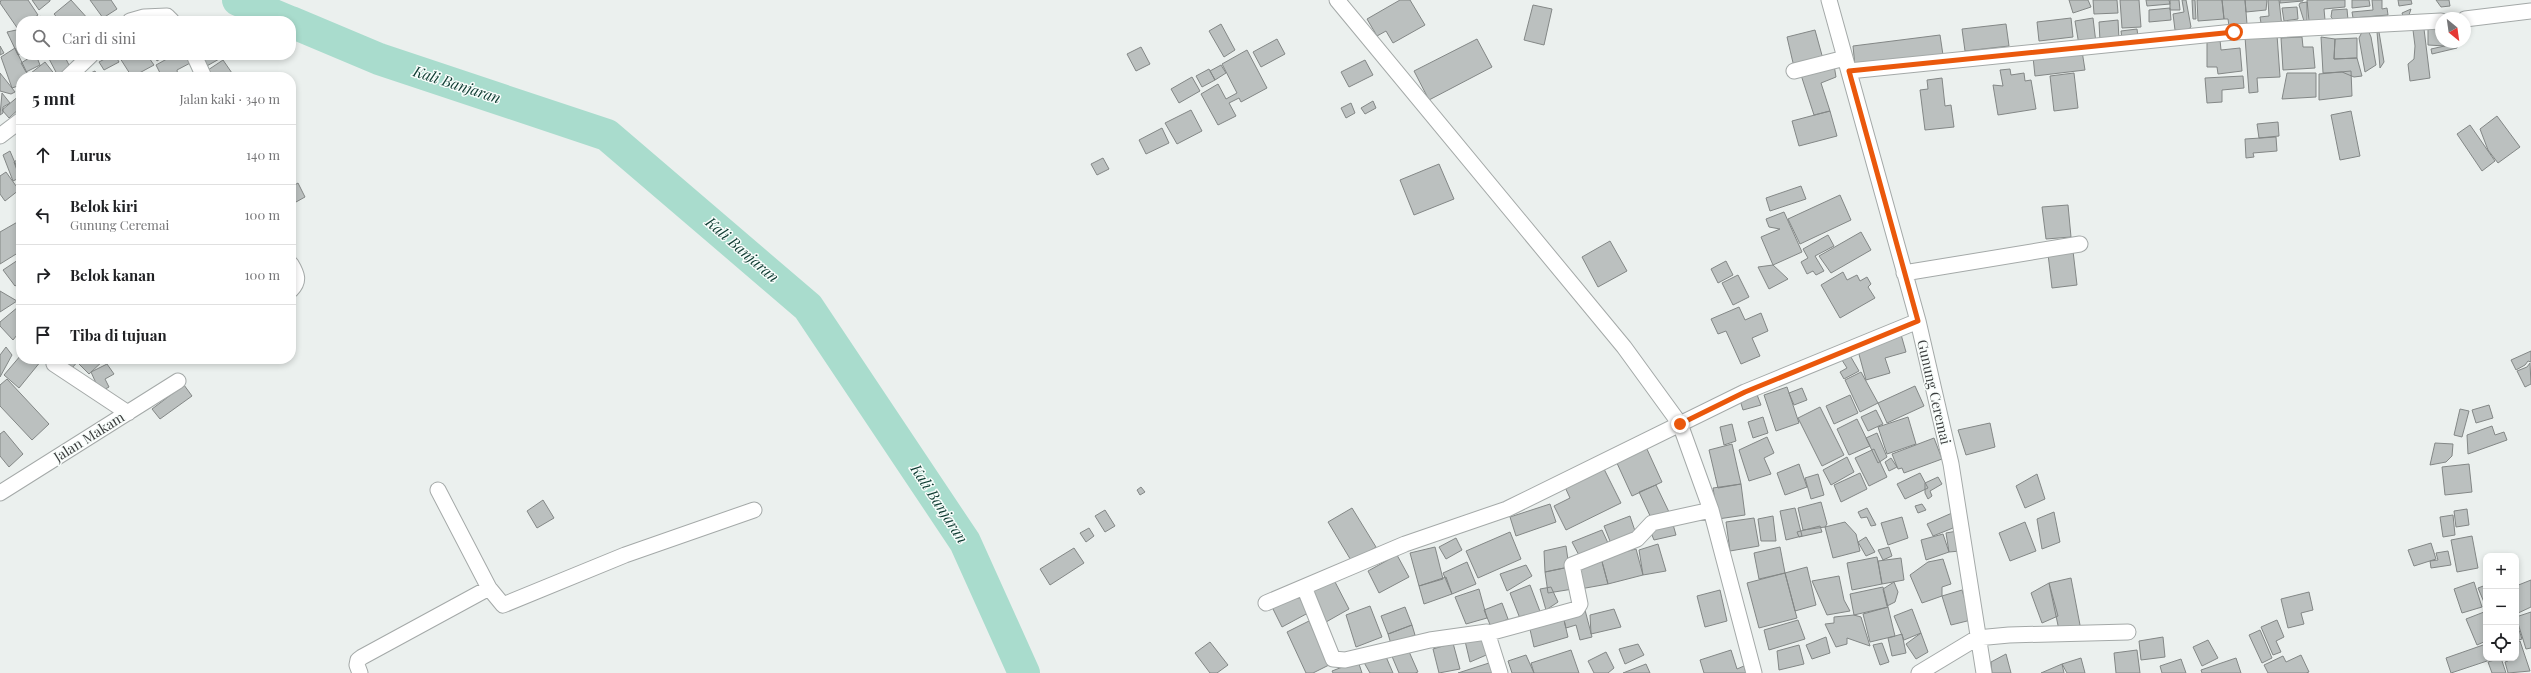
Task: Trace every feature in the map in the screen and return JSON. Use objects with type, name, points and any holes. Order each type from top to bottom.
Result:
[{"type":"street","points":[[1337,0],[1624,347],[1680,424],[1711,510],[1754,673]]},
{"type":"street","name":"Gunung Ceremai","points":[[1829,0],[1918,321],[1951,464],[1984,673]]},
{"type":"street","points":[[2471,19],[2531,11]]},
{"type":"street","points":[[156,16],[167,16]]},
{"type":"street","points":[[1794,71],[1847,64],[2234,32],[2435,21]]},
{"type":"street","points":[[73,72],[86,60]]},
{"type":"street","points":[[196,60],[202,72]]},
{"type":"street","points":[[0,136],[16,124]]},
{"type":"street","points":[[1904,274],[2080,244]]},
{"type":"street","points":[[296,274],[296,284]]},
{"type":"street","points":[[1266,603],[1406,544],[1507,510],[1745,392],[1918,321]]},
{"type":"street","points":[[54,364],[128,413]]},
{"type":"street","name":"Jalan Makam","points":[[0,493],[178,381]]},
{"type":"street","points":[[438,490],[489,588],[500,604],[506,604],[625,555],[754,510]]},
{"type":"street","points":[[1304,587],[1330,657],[1336,661],[1468,633],[1489,633],[1577,609],[1580,604],[1572,565],[1637,539],[1652,523],[1711,510]]},
{"type":"street","points":[[360,673],[357,665],[358,660],[362,656],[489,588]]},
{"type":"street","points":[[1919,673],[1978,638],[2009,635],[2128,632]]},
{"type":"street","points":[[1489,633],[1500,673]]},
{"type":"building","points":[[1,0],[28,0],[38,15],[16,16],[16,26],[0,3]]},
{"type":"building","points":[[32,0],[50,0],[50,1],[39,10]]},
{"type":"building","points":[[71,0],[85,16],[56,16],[54,14]]},
{"type":"building","points":[[90,0],[111,0],[117,9],[106,16],[102,16]]},
{"type":"building","points":[[1400,0],[1410,0],[1425,25],[1393,43],[1386,31],[1377,36],[1367,19]]},
{"type":"building","points":[[2069,0],[2088,0],[2091,7],[2073,13]]},
{"type":"building","points":[[2093,0],[2117,0],[2118,13],[2094,14]]},
{"type":"building","points":[[2120,0],[2139,0],[2141,27],[2122,28]]},
{"type":"building","points":[[2146,0],[2169,0],[2170,4],[2147,6]]},
{"type":"building","points":[[2170,0],[2179,0],[2180,10],[2170,10]]},
{"type":"building","points":[[2182,0],[2186,0],[2191,27],[2186,31],[2175,30],[2173,14],[2184,12]]},
{"type":"building","points":[[2192,0],[2195,0],[2196,19],[2193,19]]},
{"type":"building","points":[[2197,0],[2222,0],[2224,19],[2198,21]]},
{"type":"building","points":[[2222,0],[2245,0],[2247,24],[2229,26],[2228,19],[2224,19]]},
{"type":"building","points":[[2245,0],[2267,0],[2266,10],[2246,12]]},
{"type":"building","points":[[2268,0],[2279,0],[2282,27],[2262,29],[2260,17],[2269,16]]},
{"type":"building","points":[[2280,0],[2303,0],[2303,1],[2280,3]]},
{"type":"building","points":[[2307,0],[2345,0],[2345,7],[2324,9],[2325,20],[2309,21]]},
{"type":"building","points":[[2352,0],[2369,0],[2370,6],[2352,8]]},
{"type":"building","points":[[2372,0],[2382,0],[2382,9],[2387,8],[2388,15],[2353,18],[2352,12],[2373,10]]},
{"type":"building","points":[[2398,0],[2411,0],[2412,4],[2399,6]]},
{"type":"building","points":[[2436,0],[2449,0],[2450,6],[2441,7]]},
{"type":"building","points":[[2307,2],[2307,20],[2304,21],[2299,5],[2300,3]]},
{"type":"building","points":[[1533,5],[1552,9],[1544,45],[1524,40]]},
{"type":"building","points":[[2297,7],[2298,19],[2284,21],[2282,8]]},
{"type":"building","points":[[2170,8],[2171,20],[2149,22],[2149,10]]},
{"type":"building","points":[[2347,9],[2348,20],[2335,21],[2331,17],[2332,10]]},
{"type":"building","points":[[2411,9],[2409,15],[2403,16],[2402,13]]},
{"type":"building","points":[[2071,18],[2073,37],[2039,41],[2037,22]]},
{"type":"building","points":[[2093,18],[2096,43],[2079,45],[2075,21]]},
{"type":"building","points":[[2118,20],[2119,40],[2100,41],[2099,22]]},
{"type":"building","points":[[1221,24],[1235,50],[1224,57],[1209,31]]},
{"type":"building","points":[[2006,24],[2009,46],[1965,51],[1962,29]]},
{"type":"building","points":[[2428,25],[2435,25],[2435,45],[2428,45]]},
{"type":"building","points":[[2137,29],[2138,37],[2122,39],[2121,31]]},
{"type":"building","points":[[2424,29],[2430,78],[2410,81],[2408,64],[2414,59],[2415,46],[2413,30]]},
{"type":"building","points":[[16,30],[16,51],[7,32]]},
{"type":"building","points":[[1815,30],[1823,59],[1794,67],[1787,37]]},
{"type":"building","points":[[2363,30],[2368,30],[2371,37],[2376,65],[2365,72],[2359,38]]},
{"type":"building","points":[[2377,32],[2379,32],[2384,62],[2380,68]]},
{"type":"building","points":[[1940,35],[1943,55],[1855,66],[1853,46]]},
{"type":"building","points":[[2277,35],[2280,77],[2257,78],[2258,92],[2249,93],[2245,37]]},
{"type":"building","points":[[2302,37],[2303,47],[2313,47],[2315,68],[2283,70],[2281,38]]},
{"type":"building","points":[[2321,37],[2335,39],[2334,59],[2357,58],[2362,76],[2354,77],[2342,72],[2323,73]]},
{"type":"building","points":[[2357,38],[2357,58],[2334,59],[2335,39]]},
{"type":"building","points":[[1277,39],[1285,54],[1261,67],[1253,52]]},
{"type":"building","points":[[1477,39],[1492,67],[1429,100],[1414,71]]},
{"type":"building","points":[[2220,40],[2221,50],[2240,48],[2242,71],[2218,74],[2217,67],[2207,67],[2207,41]]},
{"type":"building","points":[[0,46],[4,53],[0,55]]},
{"type":"building","points":[[1141,47],[1150,64],[1136,71],[1127,54]]},
{"type":"building","points":[[15,48],[16,60],[21,60],[27,72],[16,72],[16,87],[12,88],[1,57]]},
{"type":"building","points":[[2436,48],[2457,48],[2432,54],[2431,49]]},
{"type":"building","points":[[1247,50],[1267,88],[1241,102],[1239,98],[1229,103],[1236,116],[1218,125],[1201,94],[1218,84],[1226,99],[1237,93],[1222,64]]},
{"type":"building","points":[[2082,51],[2085,70],[2035,76],[2033,57]]},
{"type":"building","points":[[26,60],[38,60],[40,65],[26,72],[21,63]]},
{"type":"building","points":[[50,60],[66,60],[71,69],[65,72],[56,72]]},
{"type":"building","points":[[103,60],[118,60],[119,62],[104,70],[99,62]]},
{"type":"building","points":[[121,60],[150,60],[154,65],[141,72],[129,72]]},
{"type":"building","points":[[165,60],[194,61],[177,70],[177,72],[160,72],[156,65]]},
{"type":"building","points":[[201,60],[217,60],[205,67]]},
{"type":"building","points":[[223,60],[231,72],[209,72],[208,70]]},
{"type":"building","points":[[1365,60],[1373,75],[1349,87],[1341,72]]},
{"type":"building","points":[[45,62],[53,72],[32,72]]},
{"type":"building","points":[[1221,65],[1226,73],[1215,80],[1210,71]]},
{"type":"building","points":[[1834,65],[1836,77],[1821,83],[1830,111],[1814,115],[1801,75]]},
{"type":"building","points":[[1209,69],[1215,80],[1202,87],[1196,76]]},
{"type":"building","points":[[2010,69],[2011,75],[2024,73],[2025,81],[2031,80],[2036,109],[1998,115],[1993,85],[2003,86],[2000,70]]},
{"type":"building","points":[[2351,71],[2352,96],[2319,100],[2319,74]]},
{"type":"building","points":[[0,73],[15,92],[11,94],[0,91]]},
{"type":"building","points":[[2074,73],[2078,108],[2054,111],[2050,76]]},
{"type":"building","points":[[2287,73],[2316,73],[2316,97],[2282,99]]},
{"type":"building","points":[[2243,76],[2244,88],[2222,90],[2222,102],[2207,103],[2205,78]]},
{"type":"building","points":[[1192,77],[1200,91],[1179,103],[1171,89]]},
{"type":"building","points":[[1942,78],[1945,106],[1951,105],[1954,127],[1925,130],[1920,90],[1928,89],[1927,80]]},
{"type":"building","points":[[2,93],[10,103],[3,107],[3,113],[0,115]]},
{"type":"building","points":[[16,98],[16,112],[9,118],[2,110]]},
{"type":"building","points":[[1373,101],[1376,108],[1365,114],[1361,108]]},
{"type":"building","points":[[1351,103],[1355,113],[1346,118],[1341,108]]},
{"type":"building","points":[[1191,110],[1202,131],[1177,144],[1165,123]]},
{"type":"building","points":[[1830,111],[1837,136],[1799,146],[1792,121]]},
{"type":"building","points":[[2351,111],[2360,156],[2340,160],[2331,115]]},
{"type":"building","points":[[2497,116],[2520,147],[2498,163],[2488,150],[2480,129]]},
{"type":"building","points":[[2278,122],[2279,136],[2259,138],[2257,124]]},
{"type":"building","points":[[2470,125],[2495,161],[2482,171],[2457,134]]},
{"type":"building","points":[[1162,128],[1169,143],[1146,154],[1139,140]]},
{"type":"building","points":[[2276,137],[2277,151],[2253,153],[2254,157],[2246,158],[2245,139]]},
{"type":"building","points":[[10,151],[16,165],[16,180],[13,181],[3,155]]},
{"type":"building","points":[[1103,158],[1109,169],[1097,175],[1091,164]]},
{"type":"building","points":[[1439,164],[1454,199],[1414,215],[1400,180]]},
{"type":"building","points":[[6,172],[16,186],[16,192],[5,201],[0,194],[0,176]]},
{"type":"building","points":[[298,183],[305,197],[296,202],[296,184]]},
{"type":"building","points":[[1801,186],[1806,199],[1770,211],[1766,198]]},
{"type":"building","points":[[1840,195],[1851,220],[1800,244],[1788,219]]},
{"type":"building","points":[[2068,205],[2071,237],[2046,239],[2042,207]]},
{"type":"building","points":[[1784,212],[1802,252],[1773,265],[1761,237],[1780,229],[1769,227],[1766,219]]},
{"type":"building","points":[[16,223],[16,254],[0,264],[0,232]]},
{"type":"building","points":[[1861,232],[1871,250],[1831,273],[1819,256]]},
{"type":"building","points":[[1828,235],[1834,246],[1815,256],[1824,271],[1816,275],[1813,271],[1807,274],[1801,262],[1808,258],[1803,249]]},
{"type":"building","points":[[1610,241],[1627,271],[1598,287],[1582,257]]},
{"type":"building","points":[[2073,251],[2077,285],[2052,288],[2048,254]]},
{"type":"building","points":[[16,261],[16,285],[15,286],[3,270]]},
{"type":"building","points":[[1726,261],[1733,275],[1718,283],[1711,269]]},
{"type":"building","points":[[1773,265],[1788,279],[1769,289],[1758,267]]},
{"type":"building","points":[[1843,272],[1847,280],[1857,275],[1860,281],[1867,277],[1871,284],[1868,287],[1875,298],[1840,318],[1821,285]]},
{"type":"building","points":[[1738,275],[1749,297],[1733,305],[1722,283]]},
{"type":"building","points":[[0,291],[16,302],[0,312]]},
{"type":"building","points":[[1739,307],[1745,320],[1761,313],[1768,331],[1752,338],[1760,356],[1741,364],[1726,331],[1718,334],[1711,319]]},
{"type":"building","points":[[16,309],[16,336],[13,340],[0,326],[0,322]]},
{"type":"building","points":[[1900,331],[1906,352],[1885,358],[1890,373],[1866,380],[1857,347]]},
{"type":"building","points":[[6,347],[12,355],[0,377],[0,355]]},
{"type":"building","points":[[2531,351],[2531,362],[2528,361],[2525,365],[2516,370],[2511,360]]},
{"type":"building","points":[[1848,352],[1859,371],[1844,379],[1840,372],[1847,368],[1840,357]]},
{"type":"building","points":[[16,361],[16,364],[39,364],[19,388],[4,375]]},
{"type":"building","points":[[2530,363],[2531,384],[2525,387],[2517,371],[2527,367]]},
{"type":"building","points":[[66,364],[76,364],[72,368]]},
{"type":"building","points":[[79,364],[100,364],[89,374]]},
{"type":"building","points":[[107,364],[114,374],[105,379],[109,387],[100,392],[91,372]]},
{"type":"building","points":[[1861,372],[1878,403],[1860,412],[1845,380]]},
{"type":"building","points":[[7,379],[49,424],[32,440],[0,406],[0,385]]},
{"type":"building","points":[[184,385],[192,396],[160,419],[152,409]]},
{"type":"building","points":[[1915,386],[1924,406],[1887,423],[1878,403]]},
{"type":"building","points":[[1787,387],[1799,423],[1776,431],[1764,395]]},
{"type":"building","points":[[1802,388],[1807,400],[1794,405],[1789,393]]},
{"type":"building","points":[[1756,392],[1761,405],[1743,410],[1739,397]]},
{"type":"building","points":[[1850,395],[1858,413],[1834,424],[1826,406]]},
{"type":"building","points":[[2489,405],[2493,418],[2476,423],[2472,410]]},
{"type":"building","points":[[1820,407],[1844,455],[1822,466],[1798,418]]},
{"type":"building","points":[[2460,409],[2469,411],[2462,437],[2454,435]]},
{"type":"building","points":[[1876,410],[1883,424],[1868,431],[1861,417]]},
{"type":"building","points":[[1763,417],[1768,433],[1753,438],[1748,422]]},
{"type":"building","points":[[1908,417],[1916,444],[1887,454],[1878,427]]},
{"type":"building","points":[[1857,419],[1870,446],[1849,455],[1837,429]]},
{"type":"building","points":[[1990,423],[1995,447],[1966,455],[1958,430]]},
{"type":"building","points":[[1732,424],[1736,441],[1724,445],[1720,427]]},
{"type":"building","points":[[2492,426],[2495,435],[2504,432],[2507,440],[2468,454],[2467,435]]},
{"type":"building","points":[[4,431],[23,454],[9,467],[0,456],[0,434]]},
{"type":"building","points":[[1877,433],[1887,457],[1878,463],[1866,438]]},
{"type":"building","points":[[1767,437],[1774,453],[1764,458],[1771,474],[1749,481],[1739,450]]},
{"type":"building","points":[[1934,438],[1942,459],[1904,473],[1902,468],[1898,469],[1892,454]]},
{"type":"building","points":[[2435,443],[2453,444],[2452,456],[2446,462],[2430,465]]},
{"type":"building","points":[[1732,444],[1741,484],[1718,488],[1709,450]]},
{"type":"building","points":[[1646,447],[1662,482],[1632,496],[1616,461]]},
{"type":"building","points":[[1874,449],[1887,477],[1869,486],[1855,458]]},
{"type":"building","points":[[1847,457],[1854,472],[1831,485],[1823,470]]},
{"type":"building","points":[[1891,458],[1897,467],[1889,471],[1885,462]]},
{"type":"building","points":[[1799,464],[1807,487],[1785,495],[1777,473]]},
{"type":"building","points":[[2469,464],[2472,492],[2445,495],[2442,467]]},
{"type":"building","points":[[1602,465],[1621,503],[1566,530],[1554,506],[1570,498],[1564,485]]},
{"type":"building","points":[[1860,473],[1867,489],[1841,502],[1834,485]]},
{"type":"building","points":[[1920,473],[1928,488],[1905,499],[1897,484]]},
{"type":"building","points":[[1818,474],[1824,495],[1811,499],[1805,478]]},
{"type":"building","points":[[2037,474],[2045,499],[2025,508],[2016,486]]},
{"type":"building","points":[[1938,477],[1942,484],[1930,491],[1932,496],[1928,499],[1925,493],[1925,483]]},
{"type":"building","points":[[1741,484],[1745,515],[1718,519],[1713,488]]},
{"type":"building","points":[[1656,485],[1669,512],[1652,520],[1639,492]]},
{"type":"building","points":[[1141,487],[1145,492],[1140,495],[1137,490]]},
{"type":"building","points":[[543,500],[554,518],[537,528],[527,511]]},
{"type":"building","points":[[1821,502],[1827,524],[1825,527],[1803,530],[1798,508]]},
{"type":"building","points":[[1550,504],[1556,522],[1516,536],[1510,517]]},
{"type":"building","points":[[1922,504],[1926,510],[1918,513],[1915,506]]},
{"type":"building","points":[[1352,508],[1376,547],[1352,562],[1328,522]]},
{"type":"building","points":[[1795,508],[1802,536],[1786,540],[1780,511]]},
{"type":"building","points":[[1867,508],[1876,525],[1871,526],[1867,517],[1861,518],[1858,512]]},
{"type":"building","points":[[2467,509],[2469,525],[2456,527],[2454,511]]},
{"type":"building","points":[[1105,510],[1115,526],[1105,532],[1095,516]]},
{"type":"building","points":[[2054,512],[2060,542],[2042,549],[2037,519]]},
{"type":"building","points":[[1952,513],[1953,528],[1933,536],[1927,524]]},
{"type":"building","points":[[2453,515],[2455,535],[2443,537],[2440,517]]},
{"type":"building","points":[[1630,516],[1635,531],[1612,546],[1604,526]]},
{"type":"building","points":[[1773,516],[1776,541],[1761,541],[1758,519]]},
{"type":"building","points":[[1902,517],[1908,538],[1888,545],[1881,523]]},
{"type":"building","points":[[1754,518],[1759,546],[1730,551],[1726,522]]},
{"type":"building","points":[[1672,521],[1676,535],[1654,540],[1649,528]]},
{"type":"building","points":[[1845,522],[1856,534],[1860,551],[1833,558],[1825,527]]},
{"type":"building","points":[[2025,522],[2036,551],[2010,561],[1999,533]]},
{"type":"building","points":[[1820,526],[1822,532],[1799,537],[1797,532]]},
{"type":"building","points":[[1089,528],[1094,536],[1086,542],[1080,533]]},
{"type":"building","points":[[1602,530],[1608,543],[1581,559],[1572,542]]},
{"type":"building","points":[[1957,531],[1960,551],[1949,552],[1946,533]]},
{"type":"building","points":[[1510,532],[1521,559],[1478,578],[1466,551]]},
{"type":"building","points":[[1943,534],[1949,552],[1926,560],[1921,540]]},
{"type":"building","points":[[2472,536],[2478,568],[2457,572],[2451,540]]},
{"type":"building","points":[[1866,537],[1875,552],[1866,556],[1858,542]]},
{"type":"building","points":[[1456,538],[1462,550],[1446,559],[1439,547]]},
{"type":"building","points":[[2431,543],[2436,559],[2414,566],[2408,550]]},
{"type":"building","points":[[1658,544],[1666,571],[1643,575],[1639,550]]},
{"type":"building","points":[[1566,546],[1569,567],[1545,572],[1544,551]]},
{"type":"building","points":[[1435,547],[1443,579],[1419,586],[1410,553]]},
{"type":"building","points":[[1780,547],[1785,573],[1759,579],[1754,553]]},
{"type":"building","points":[[1889,547],[1892,556],[1883,560],[1878,550]]},
{"type":"building","points":[[1074,548],[1084,563],[1050,585],[1040,569]]},
{"type":"building","points":[[1636,549],[1643,575],[1608,584],[1601,558]]},
{"type":"building","points":[[2448,551],[2451,565],[2431,568],[2430,561],[2438,560],[2436,553]]},
{"type":"building","points":[[1397,555],[1409,577],[1379,593],[1368,571]]},
{"type":"building","points":[[1877,557],[1882,584],[1852,590],[1847,563]]},
{"type":"building","points":[[1601,558],[1608,584],[1580,589],[1574,565]]},
{"type":"building","points":[[1901,558],[1904,580],[1882,584],[1878,561]]},
{"type":"building","points":[[1943,559],[1951,584],[1942,587],[1942,596],[1922,603],[1910,575],[1928,562]]},
{"type":"building","points":[[1467,562],[1476,584],[1452,594],[1443,573]]},
{"type":"building","points":[[1526,565],[1532,576],[1507,591],[1500,574]]},
{"type":"building","points":[[1569,567],[1573,589],[1548,593],[1545,572]]},
{"type":"building","points":[[1807,567],[1816,605],[1795,611],[1785,573]]},
{"type":"building","points":[[1785,573],[1797,618],[1759,628],[1747,583]]},
{"type":"building","points":[[1839,576],[1844,600],[1850,611],[1827,615],[1812,581]]},
{"type":"building","points":[[1446,577],[1452,594],[1424,604],[1419,586]]},
{"type":"building","points":[[1333,578],[1349,609],[1326,622],[1309,591]]},
{"type":"building","points":[[2071,578],[2080,625],[2057,632],[2059,630],[2049,583]]},
{"type":"building","points":[[2531,580],[2531,607],[2519,613],[2519,589],[2519,585]]},
{"type":"building","points":[[1894,582],[1898,592],[1895,602],[1887,606],[1883,589]]},
{"type":"building","points":[[2474,582],[2482,607],[2462,613],[2454,589]]},
{"type":"building","points":[[2049,583],[2058,616],[2042,623],[2031,593]]},
{"type":"building","points":[[1530,585],[1541,614],[1521,621],[1510,593]]},
{"type":"building","points":[[2483,586],[2483,600],[2478,588]]},
{"type":"building","points":[[1551,587],[1558,602],[1546,610],[1540,589]]},
{"type":"building","points":[[1883,587],[1888,607],[1854,615],[1850,594]]},
{"type":"building","points":[[1479,589],[1487,618],[1466,624],[1455,597]]},
{"type":"building","points":[[1720,590],[1727,621],[1705,627],[1697,596]]},
{"type":"building","points":[[1962,590],[1971,620],[1951,625],[1942,596]]},
{"type":"building","points":[[2309,592],[2313,610],[2301,613],[2304,624],[2288,628],[2281,599]]},
{"type":"building","points":[[1297,593],[1308,613],[1282,627],[1272,607]]},
{"type":"building","points":[[1502,603],[1508,619],[1491,627],[1484,610]]},
{"type":"building","points":[[1370,606],[1382,637],[1356,647],[1346,615]]},
{"type":"building","points":[[1405,607],[1412,625],[1388,634],[1381,616]]},
{"type":"building","points":[[1888,607],[1895,636],[1870,642],[1863,614]]},
{"type":"building","points":[[1614,609],[1621,627],[1591,634],[1590,615]]},
{"type":"building","points":[[1912,609],[1921,633],[1904,640],[1894,616]]},
{"type":"building","points":[[1585,610],[1592,637],[1580,640],[1576,625],[1566,628],[1563,616]]},
{"type":"building","points":[[2483,612],[2483,642],[2477,645],[2466,619]]},
{"type":"building","points":[[2531,612],[2531,648],[2526,649],[2519,627],[2519,616]]},
{"type":"building","points":[[1854,615],[1861,617],[1870,646],[1847,638],[1847,644],[1836,647],[1825,624],[1834,623],[1834,617]]},
{"type":"building","points":[[1563,616],[1568,637],[1534,647],[1529,625]]},
{"type":"building","points":[[1798,620],[1805,639],[1769,650],[1764,630]]},
{"type":"building","points":[[2277,620],[2284,637],[2276,641],[2281,652],[2273,655],[2261,627]]},
{"type":"building","points":[[1309,621],[1329,665],[1313,673],[1306,673],[1287,632]]},
{"type":"building","points":[[1412,625],[1415,635],[1391,644],[1388,634]]},
{"type":"building","points":[[2260,630],[2272,658],[2262,663],[2249,635]]},
{"type":"building","points":[[2519,630],[2522,639],[2519,640]]},
{"type":"building","points":[[1921,633],[1928,652],[1916,659],[1906,644]]},
{"type":"building","points":[[1902,634],[1906,653],[1892,656],[1888,638]]},
{"type":"building","points":[[1485,635],[1491,653],[1470,662],[1465,641]]},
{"type":"building","points":[[1826,637],[1830,653],[1812,659],[1806,645]]},
{"type":"building","points":[[2163,637],[2165,657],[2141,660],[2139,641]]},
{"type":"building","points":[[2208,640],[2218,658],[2202,666],[2193,647]]},
{"type":"building","points":[[1210,642],[1228,665],[1217,673],[1210,673],[1195,653]]},
{"type":"building","points":[[2519,642],[2530,671],[2508,673],[2505,662],[2519,661]]},
{"type":"building","points":[[1453,643],[1460,669],[1439,673],[1433,649]]},
{"type":"building","points":[[1882,643],[1889,662],[1880,665],[1873,645]]},
{"type":"building","points":[[1638,644],[1644,655],[1625,664],[1619,649]]},
{"type":"building","points":[[1799,645],[1804,664],[1779,670],[1777,651]]},
{"type":"building","points":[[2483,645],[2483,661],[2487,661],[2451,673],[2446,658]]},
{"type":"building","points":[[1407,647],[1418,672],[1399,673],[1391,654]]},
{"type":"building","points":[[1571,650],[1579,673],[1534,673],[1531,663]]},
{"type":"building","points":[[1731,650],[1737,669],[1744,666],[1746,673],[1704,673],[1700,660]]},
{"type":"building","points":[[2137,650],[2140,673],[2116,673],[2114,653]]},
{"type":"building","points":[[1384,652],[1393,673],[1370,673],[1362,659]]},
{"type":"building","points":[[1606,652],[1614,668],[1608,673],[1594,673],[1588,661]]},
{"type":"building","points":[[2006,654],[2011,673],[1992,673],[1991,662]]},
{"type":"building","points":[[1526,655],[1534,673],[1512,673],[1508,661]]},
{"type":"building","points":[[2301,655],[2309,672],[2268,673],[2264,665],[2283,656],[2286,662]]},
{"type":"building","points":[[2081,658],[2085,673],[2067,673],[2062,664]]},
{"type":"building","points":[[2236,658],[2241,673],[2202,673],[2201,670]]},
{"type":"building","points":[[2181,659],[2186,673],[2162,673],[2160,666]]},
{"type":"building","points":[[1358,661],[1362,673],[1333,673],[1332,671]]},
{"type":"building","points":[[2502,661],[2506,673],[2492,673],[2488,662]]},
{"type":"building","points":[[1489,663],[1493,673],[1458,673]]},
{"type":"building","points":[[1646,664],[1650,673],[1623,673]]},
{"type":"building","points":[[2062,664],[2064,673],[2041,673]]},
{"type":"waterway","name":"Kali Banjaran","points":[[238,0],[276,16]]},
{"type":"waterway","name":"Kali Banjaran","points":[[296,24],[379,59],[607,135],[808,307],[965,542],[1024,673]]},
{"type":"route","points":[[1680,424],[1745,392],[1918,321],[1849,71],[2234,32]]}]
